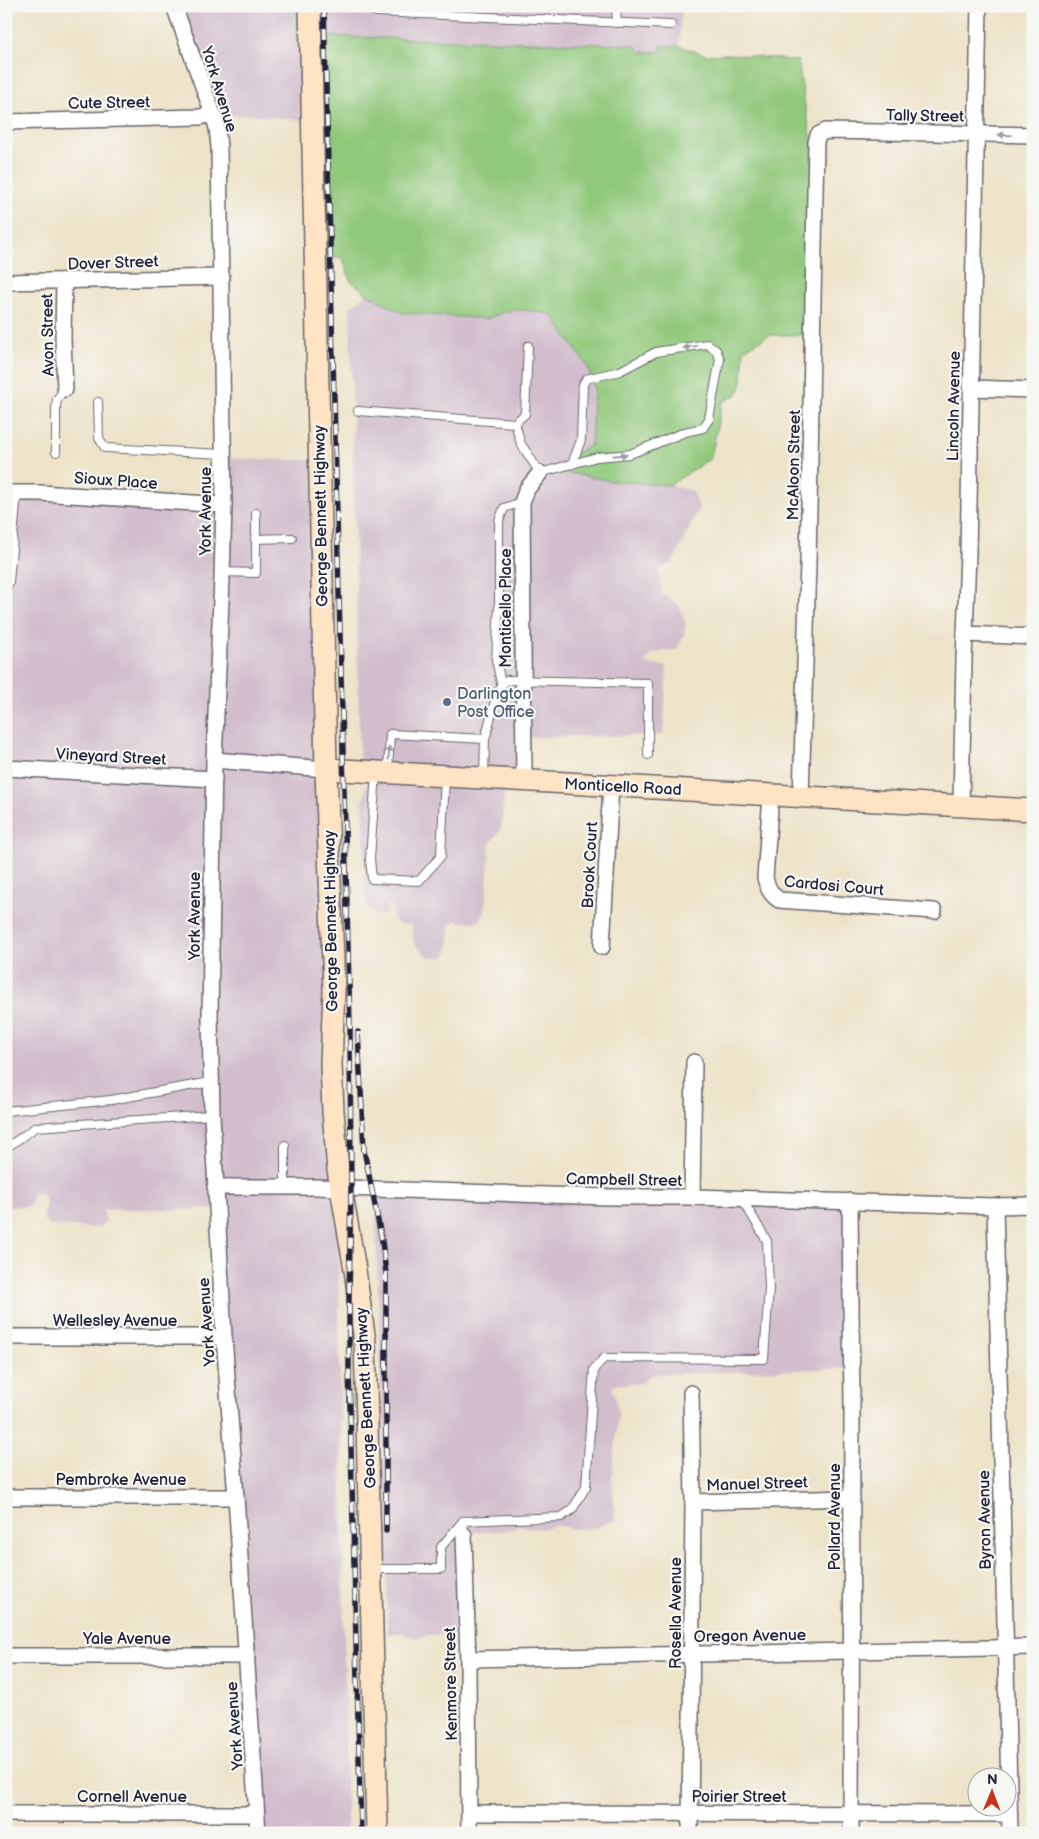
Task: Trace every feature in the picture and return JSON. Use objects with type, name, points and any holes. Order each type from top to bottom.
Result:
[{"type":"main road","name":"George Bennett Highway","points":[[310,6],[326,768],[334,990],[331,1064],[332,1102],[341,1188],[362,1313],[365,1342],[377,1833]]},
{"type":"main road","name":"Monticello Road","points":[[326,768],[1033,810]]},
{"type":"street","name":"York Avenue","points":[[174,6],[213,114],[219,147],[224,505],[214,760],[210,1017],[211,1082],[224,1337],[258,1833]]},
{"type":"street","name":"Lincoln Avenue","points":[[961,806],[977,134],[978,6]]},
{"type":"street","name":"Cute Street","points":[[6,122],[200,117],[213,114]]},
{"type":"street","name":"Tally Street","points":[[818,135],[826,131],[1033,135]]},
{"type":"street","name":"McAloon Street","points":[[801,797],[810,484],[816,142],[818,135]]},
{"type":"street","name":"Dover Street","points":[[6,282],[222,277]]},
{"type":"street","name":"Avon Street","points":[[64,281],[63,338],[65,389]]},
{"type":"street","points":[[971,388],[1033,390]]},
{"type":"street","name":"Monticello Place","points":[[524,780],[522,502],[527,489],[540,473]]},
{"type":"street","name":"Sioux Place","points":[[12,493],[40,493],[224,505]]},
{"type":"street","points":[[965,634],[1033,637]]},
{"type":"street","name":"Monticello Road","points":[[214,760],[326,768]]},
{"type":"street","name":"Vineyard Street","points":[[6,768],[214,779]]},
{"type":"street","name":"Brook Court","points":[[602,947],[610,785]]},
{"type":"street","name":"Cardosi Court","points":[[771,795],[765,878],[768,890],[772,896],[779,900],[934,911]]},
{"type":"street","points":[[692,1197],[694,1062]]},
{"type":"street","name":"Campbell Street","points":[[215,1187],[341,1188],[995,1206],[1033,1205]]},
{"type":"street","name":"Pollard Avenue","points":[[850,1201],[852,1498],[851,1833]]},
{"type":"street","name":"Byron Avenue","points":[[995,1206],[1008,1766]]},
{"type":"street","name":"Wellesley Avenue","points":[[6,1337],[224,1337]]},
{"type":"street","name":"Rosella Avenue","points":[[690,1833],[693,1502],[691,1393]]},
{"type":"street","name":"Pembroke Avenue","points":[[6,1497],[236,1497]]},
{"type":"street","name":"Manuel Street","points":[[693,1502],[852,1498]]},
{"type":"street","name":"Kenmore Street","points":[[463,1528],[468,1659],[469,1833]]},
{"type":"street","name":"Oregon Avenue","points":[[468,1659],[1033,1647]]},
{"type":"street","name":"Yale Avenue","points":[[6,1656],[247,1656]]},
{"type":"street","name":"Poirier Street","points":[[469,1813],[966,1814]]},
{"type":"street","name":"Cornell Avenue","points":[[6,1814],[257,1814]]},
{"type":"street","name":"Byron Avenue","points":[[1009,1816],[1010,1833]]},
{"type":"lane","points":[[362,6],[376,12],[670,26]]},
{"type":"lane","points":[[616,6],[616,23]]},
{"type":"lane","points":[[515,423],[521,444],[540,473],[597,457],[630,454],[685,432],[703,428],[709,419],[720,359],[716,350],[707,344],[656,352],[620,371],[586,379],[583,384],[581,440],[572,464]]},
{"type":"lane","points":[[358,411],[515,423],[525,414],[528,346]]},
{"type":"lane","points":[[56,452],[57,399],[65,389]]},
{"type":"lane","points":[[98,402],[99,438],[105,448],[223,454]]},
{"type":"lane","points":[[6,588],[9,582],[12,493]]},
{"type":"lane","points":[[484,778],[485,739],[501,683],[496,660],[499,606],[499,521],[504,508],[522,502]]},
{"type":"lane","points":[[222,572],[256,573],[256,513]]},
{"type":"lane","points":[[255,539],[292,538]]},
{"type":"lane","points":[[501,683],[507,680],[648,683],[648,755]]},
{"type":"lane","points":[[445,776],[441,856],[419,881],[372,879],[370,859],[382,772],[390,734],[485,739]]},
{"type":"lane","points":[[6,1111],[111,1100],[211,1082]]},
{"type":"lane","points":[[6,1148],[36,1127],[212,1115]]},
{"type":"lane","points":[[285,1146],[285,1187]]},
{"type":"lane","points":[[371,1569],[441,1569],[441,1547],[463,1528],[561,1517],[572,1510],[586,1487],[594,1368],[604,1358],[764,1359],[769,1288],[767,1241],[742,1199]]},
{"type":"shaded area","points":[[175,6],[682,6],[679,46],[661,46],[660,52],[642,52],[311,121],[239,114],[218,118]]},
{"type":"shaded area","points":[[367,294],[403,313],[488,319],[499,313],[516,309],[551,314],[588,367],[594,387],[591,445],[573,455],[563,472],[612,481],[665,484],[693,491],[699,508],[672,564],[659,569],[661,594],[678,604],[686,623],[684,636],[677,649],[654,653],[644,663],[667,667],[663,735],[529,737],[527,782],[505,784],[501,830],[490,843],[487,892],[483,915],[479,922],[460,922],[456,920],[450,925],[448,952],[443,958],[427,956],[414,943],[411,924],[400,925],[393,919],[392,906],[388,905],[385,915],[376,916],[366,903],[363,801],[369,777],[360,772],[350,307]]},
{"type":"shaded area","points":[[226,459],[319,460],[336,1115],[347,1833],[261,1833],[219,1211],[204,1209],[103,1210],[106,1221],[99,1228],[50,1226],[43,1220],[46,1200],[40,1193],[33,1193],[30,1206],[6,1207],[6,497],[221,506]]},
{"type":"shaded area","points":[[375,1192],[855,1205],[850,1368],[656,1374],[649,1376],[642,1383],[615,1385],[612,1389],[615,1395],[618,1415],[612,1479],[615,1520],[594,1528],[573,1529],[557,1525],[541,1529],[518,1526],[511,1530],[465,1533],[465,1634],[428,1635],[420,1639],[401,1633],[388,1634]]},
{"type":"green space","points":[[311,36],[634,45],[642,52],[660,52],[661,46],[679,46],[706,55],[730,54],[798,61],[816,160],[814,335],[769,335],[744,350],[740,389],[736,395],[722,402],[711,458],[670,485],[612,481],[563,472],[573,455],[591,445],[594,387],[588,367],[551,314],[519,310],[504,312],[488,319],[403,313],[367,294],[350,280],[343,258],[316,253]]},
{"type":"railway","points":[[324,6],[350,1026],[349,1369],[361,1833]]},
{"type":"railway","points":[[358,1032],[364,1150],[382,1241],[386,1273],[386,1531]]},
{"type":"place","name":"Darlington Post Office","points":[[447,702]]}]
